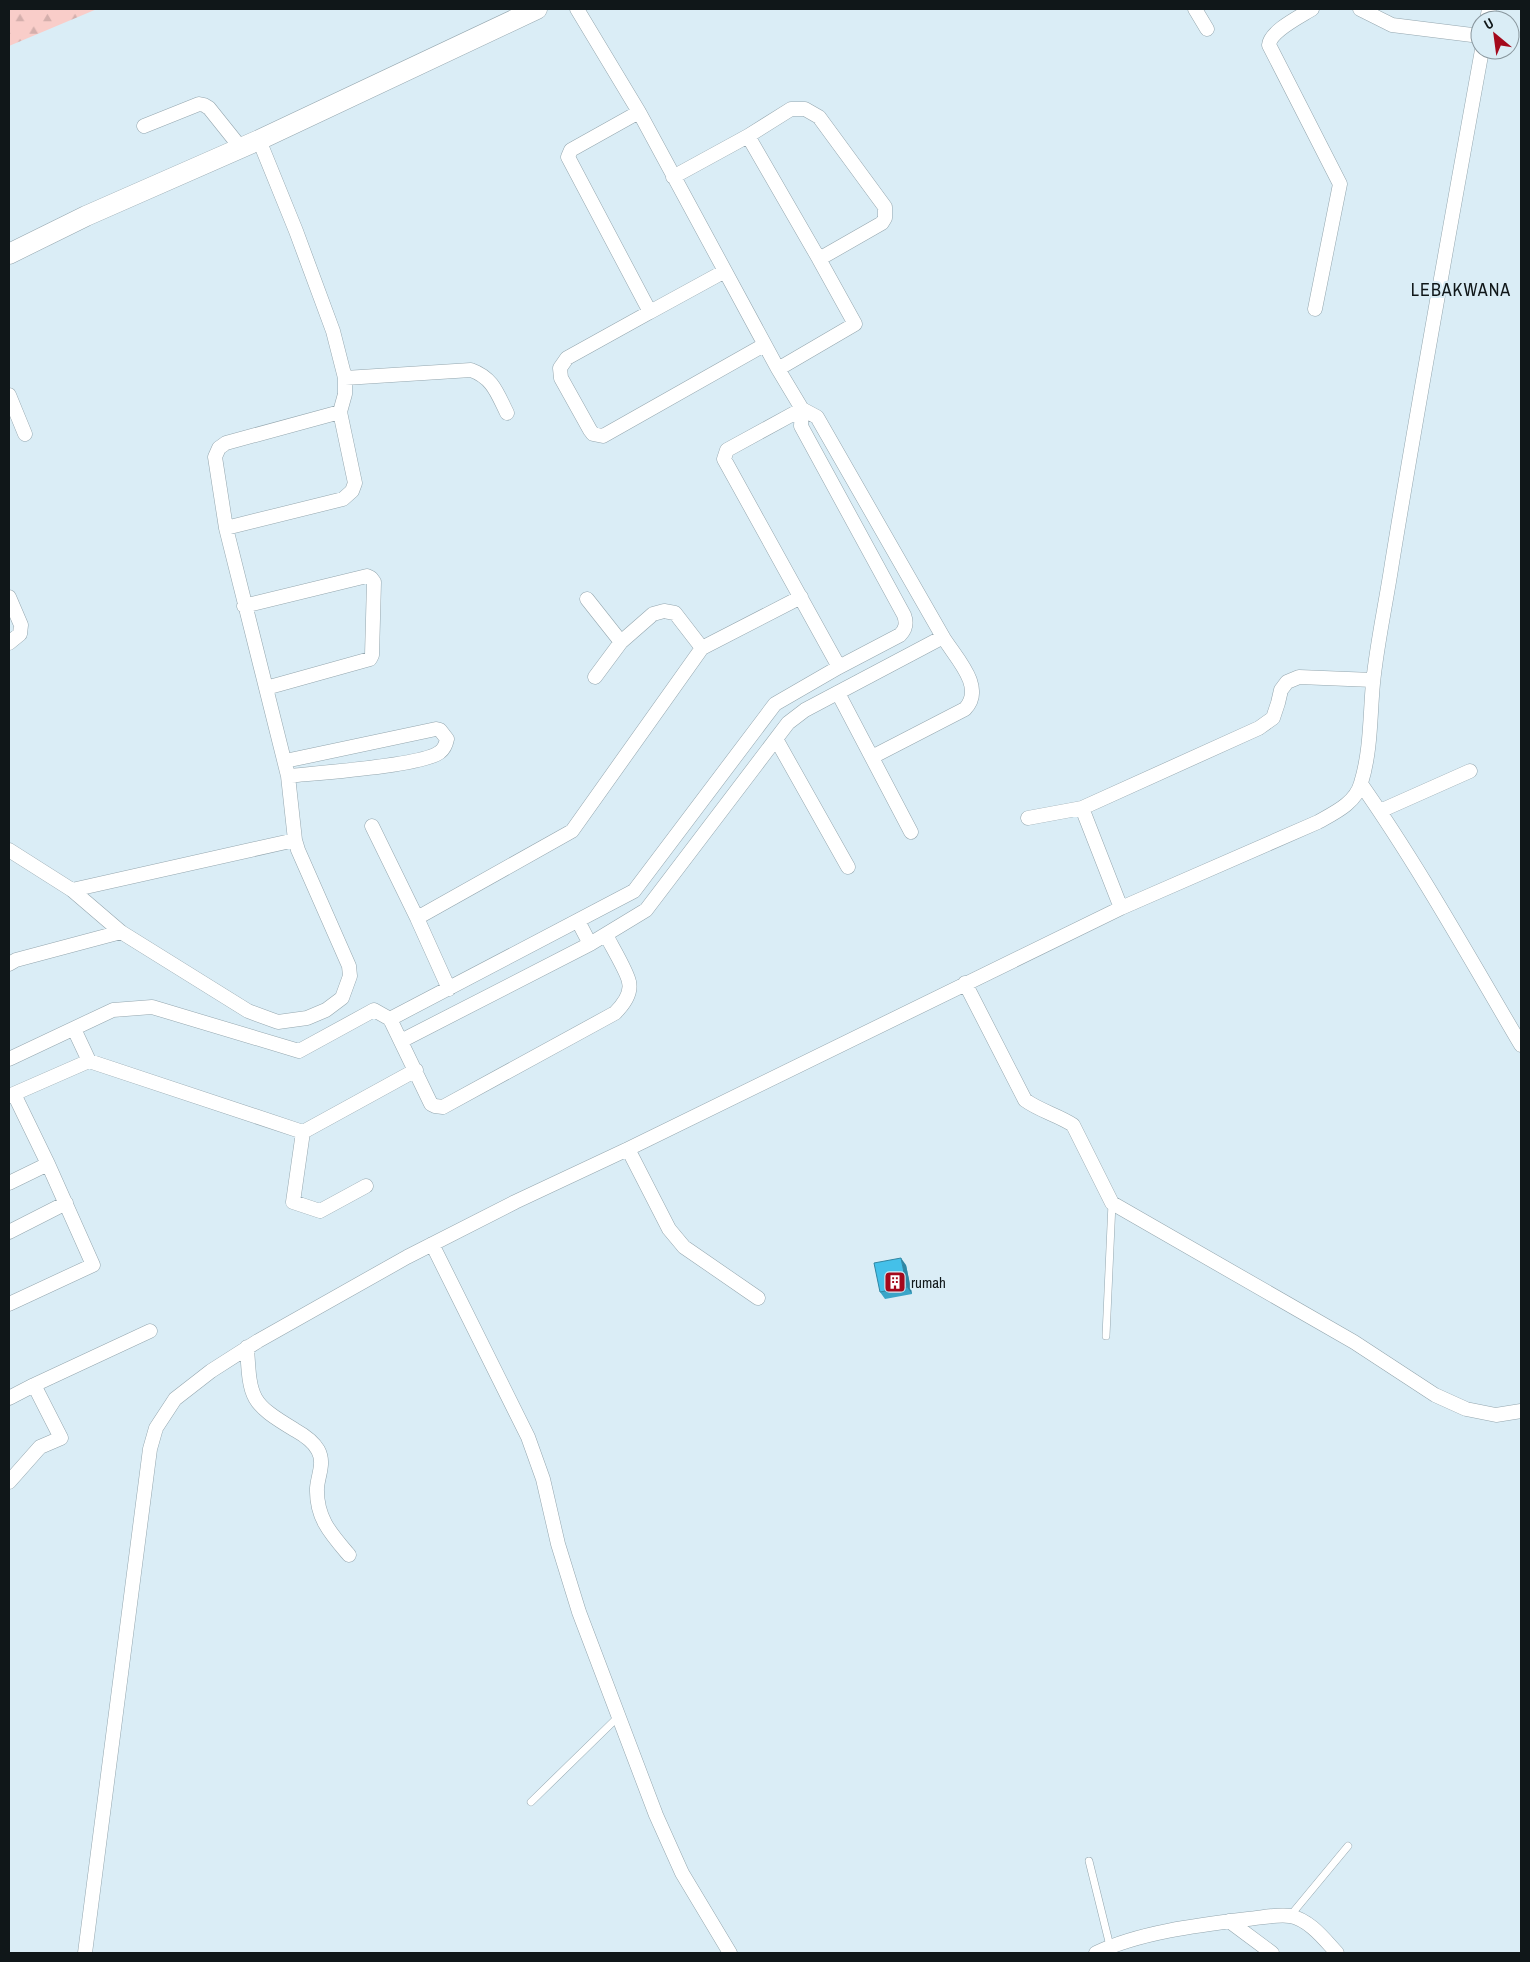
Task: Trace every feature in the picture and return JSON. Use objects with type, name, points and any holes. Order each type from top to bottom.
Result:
[{"type":"street","points":[[9,254],[86,216],[250,144],[537,9]]},
{"type":"street","points":[[577,9],[639,112],[778,369],[802,409],[817,417],[942,637],[970,680],[973,692],[969,704],[965,708],[872,757]]},
{"type":"street","points":[[1194,9],[1207,28]]},
{"type":"street","points":[[1312,9],[1276,32],[1269,40],[1269,46],[1270,52],[1340,184],[1315,309]]},
{"type":"street","points":[[1360,9],[1392,25],[1470,35]]},
{"type":"street","points":[[85,1953],[145,1502],[150,1449],[156,1428],[175,1399],[211,1371],[248,1347],[432,1244],[1121,908],[1318,822],[1340,810],[1355,796],[1361,784],[1368,746],[1374,680],[1450,225],[1480,60]]},
{"type":"street","points":[[144,126],[199,104],[209,108],[250,144],[316,281],[346,378],[345,394],[340,412],[355,483],[352,491],[343,498],[226,528]]},
{"type":"street","points":[[673,177],[748,136],[782,113],[798,108],[812,112],[819,117],[885,207],[885,218],[882,223],[819,259]]},
{"type":"street","points":[[639,112],[572,150],[568,157],[650,312]]},
{"type":"street","points":[[748,136],[855,324],[778,369]]},
{"type":"street","points":[[725,271],[562,362],[561,378],[593,434],[598,436],[607,434],[764,345]]},
{"type":"street","points":[[346,378],[471,370],[482,374],[490,381],[507,413]]},
{"type":"street","points":[[9,395],[25,434]]},
{"type":"street","points":[[802,409],[727,450],[724,459],[840,666]]},
{"type":"street","points":[[390,1019],[634,891],[775,704],[840,666],[900,635],[906,626],[906,620],[801,426],[802,409]]},
{"type":"street","points":[[9,850],[72,890],[121,932],[248,1011],[278,1022],[307,1018],[326,1010],[342,998],[350,976],[349,966],[295,840],[288,776],[226,528],[216,457],[219,448],[226,443],[340,412]]},
{"type":"street","points":[[244,606],[367,576],[374,582],[372,655],[370,659],[266,688]]},
{"type":"street","points":[[9,597],[21,625],[20,634],[9,643]]},
{"type":"street","points":[[417,918],[572,831],[702,648],[801,597]]},
{"type":"street","points":[[587,599],[621,642]]},
{"type":"street","points":[[595,676],[621,642],[654,614],[664,611],[675,613],[702,648]]},
{"type":"street","points":[[401,1041],[590,944],[646,910],[788,723],[805,710],[942,637]]},
{"type":"street","points":[[1028,818],[1082,808],[1259,728],[1273,718],[1280,690],[1287,682],[1299,677],[1374,680]]},
{"type":"street","points":[[795,692],[805,710]]},
{"type":"street","points":[[838,693],[911,832]]},
{"type":"street","points":[[284,761],[436,729],[440,730],[447,739],[446,745],[441,752],[411,762],[288,776]]},
{"type":"street","points":[[776,739],[848,867]]},
{"type":"street","points":[[373,742],[377,766]]},
{"type":"street","points":[[1380,811],[1470,771]]},
{"type":"street","points":[[1361,784],[1380,811],[1521,1044]]},
{"type":"street","points":[[1082,808],[1121,908]]},
{"type":"street","points":[[372,826],[449,989]]},
{"type":"street","points":[[72,890],[295,840]]},
{"type":"street","points":[[578,921],[590,944]]},
{"type":"street","points":[[11,960],[121,932]]},
{"type":"street","points":[[9,1058],[113,1010],[152,1007],[299,1051],[374,1010],[390,1019],[431,1104],[443,1107],[614,1013],[626,1000],[630,981],[606,935]]},
{"type":"street","points":[[965,983],[1025,1100],[1035,1108],[1063,1118],[1073,1125],[1112,1203],[1354,1342],[1435,1394],[1466,1409],[1496,1415],[1521,1410]]},
{"type":"street","points":[[74,1028],[89,1061]]},
{"type":"street","points":[[9,1304],[93,1265],[48,1164],[11,1095],[89,1061],[303,1132],[416,1070]]},
{"type":"street","points":[[303,1132],[293,1202],[320,1211],[366,1186]]},
{"type":"street","points":[[628,1149],[669,1229],[684,1247],[758,1298]]},
{"type":"street","points":[[9,1183],[48,1164]]},
{"type":"street","points":[[9,1232],[66,1203]]},
{"type":"street","points":[[432,1244],[528,1437],[543,1479],[558,1544],[578,1612],[656,1815],[682,1873],[730,1953]]},
{"type":"street","points":[[9,1398],[150,1331]]},
{"type":"street","points":[[248,1347],[249,1382],[254,1397],[263,1409],[311,1440],[318,1450],[322,1461],[317,1488],[318,1505],[326,1527],[349,1555]]},
{"type":"street","points":[[9,1482],[40,1448],[61,1438],[34,1385]]},
{"type":"street","points":[[1096,1953],[1110,1946],[1162,1932],[1230,1921],[1290,1916],[1307,1922],[1337,1953]]},
{"type":"street","points":[[1230,1921],[1272,1953]]},
{"type":"lane","points":[[1106,1336],[1112,1203]]},
{"type":"lane","points":[[531,1802],[618,1717]]},
{"type":"lane","points":[[1290,1916],[1348,1846]]},
{"type":"lane","points":[[1089,1861],[1110,1946]]},
{"type":"green space","points":[[9,9],[97,9],[9,46]]},
{"type":"building","name":"rumah","points":[[901,1258],[907,1287],[880,1292],[874,1263]]},
{"type":"place","name":"rumah","points":[[895,1282]]},
{"type":"district","name":"LEBAKWANA","points":[[1461,289]]}]
